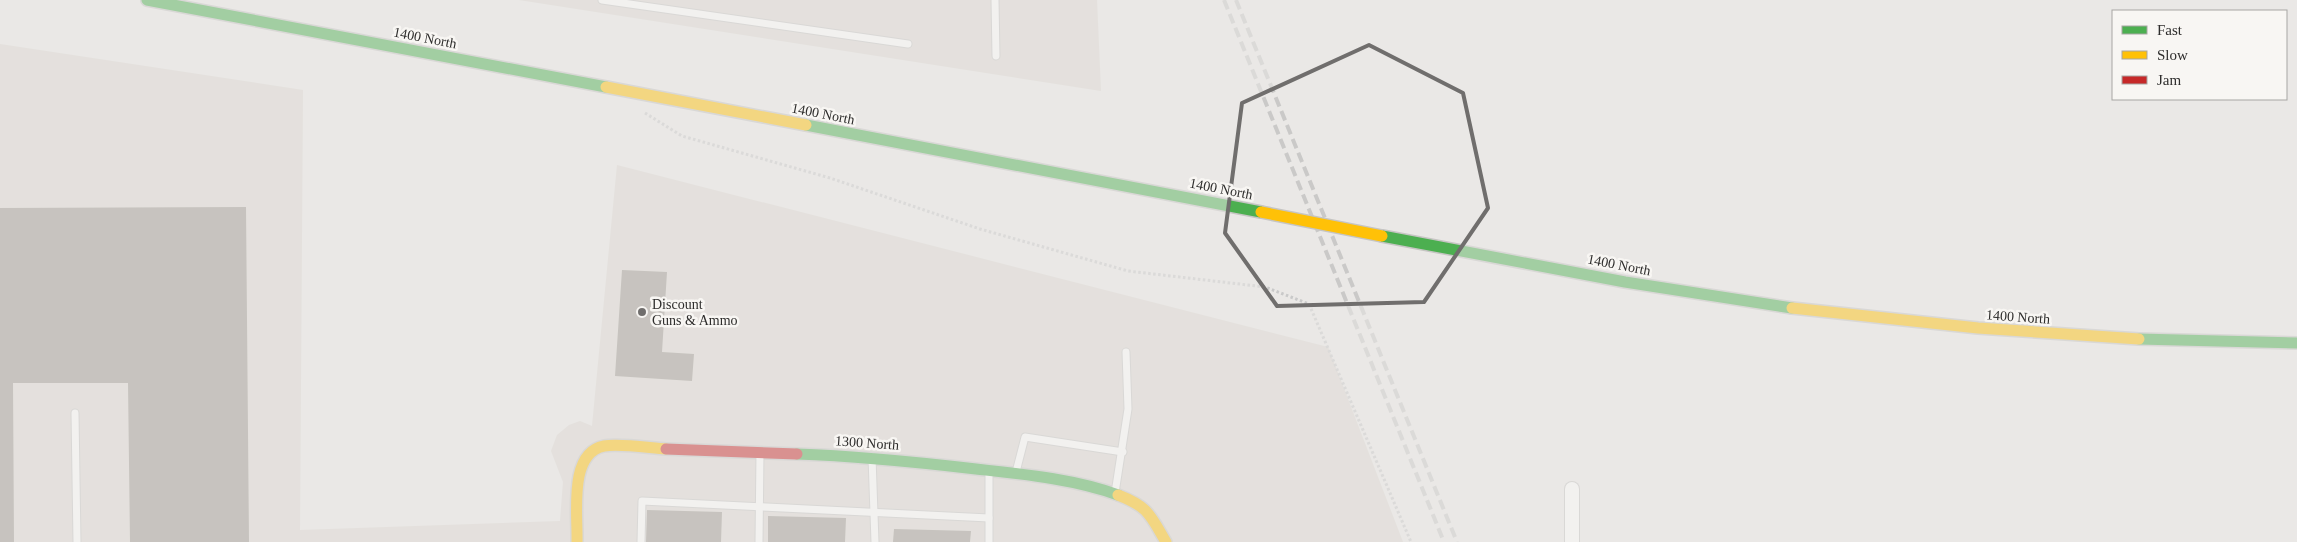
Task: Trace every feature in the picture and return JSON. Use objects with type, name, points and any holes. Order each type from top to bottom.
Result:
[{"type":"main road","name":"1400 North","points":[[147,0],[1658,288],[1886,320],[2017,333],[2221,343],[2297,343]]},
{"type":"main road","name":"1300 North","points":[[577,542],[579,475],[582,462],[591,452],[604,446],[619,446],[872,458],[1016,473],[1115,494],[1138,504],[1149,514],[1166,542]]},
{"type":"street","points":[[1572,489],[1572,542]]},
{"type":"lane","points":[[602,0],[908,44]]},
{"type":"lane","points":[[995,0],[996,56]]},
{"type":"lane","points":[[1115,494],[1128,408],[1126,352]]},
{"type":"lane","points":[[75,413],[77,542]]},
{"type":"lane","points":[[1016,473],[1025,437],[1122,452]]},
{"type":"lane","points":[[759,542],[761,506],[760,453]]},
{"type":"lane","points":[[872,458],[875,542]]},
{"type":"lane","points":[[988,542],[989,469]]},
{"type":"lane","points":[[641,542],[642,501],[989,518]]},
{"type":"path","points":[[644,112],[682,136],[830,178],[980,229],[1128,271],[1265,287],[1309,304],[1411,542]]},
{"type":"highlighted area","points":[[1369,45],[1463,93],[1488,208],[1424,302],[1277,306],[1225,233],[1242,103]]},
{"type":"shaded area","points":[[519,0],[1097,0],[1101,91]]},
{"type":"shaded area","points":[[0,44],[303,90],[300,530],[560,521],[563,482],[551,451],[557,435],[569,425],[580,421],[592,426],[617,165],[1328,347],[1403,542],[0,542]]},
{"type":"building","points":[[246,207],[249,542],[130,542],[128,383],[13,383],[14,542],[0,542],[0,208]]},
{"type":"building","name":"Discount Guns & Ammo","points":[[622,270],[667,272],[662,352],[694,354],[692,381],[615,376]]},
{"type":"building","points":[[647,510],[722,512],[721,542],[646,542]]},
{"type":"building","points":[[768,516],[846,518],[845,542],[768,542]]},
{"type":"building","points":[[894,529],[971,531],[970,542],[893,542]]},
{"type":"railway","points":[[1224,0],[1444,542]]},
{"type":"railway","points":[[1236,0],[1457,542]]},
{"type":"traffic: fast","points":[[147,0],[606,87]]},
{"type":"traffic: fast","points":[[806,125],[1261,212]]},
{"type":"traffic: fast","points":[[1382,236],[1625,282],[1792,308]]},
{"type":"traffic: fast","points":[[2139,339],[2297,343]]},
{"type":"traffic: fast","points":[[797,454],[931,464],[1029,475],[1084,485],[1118,495]]},
{"type":"traffic: slow","points":[[606,87],[806,125]]},
{"type":"traffic: slow","points":[[1261,212],[1382,236]]},
{"type":"traffic: slow","points":[[1792,308],[1978,328],[2139,339]]},
{"type":"traffic: slow","points":[[577,542],[577,486],[585,460],[593,451],[610,445],[666,449]]},
{"type":"traffic: slow","points":[[1118,495],[1143,508],[1166,542]]},
{"type":"traffic: jam","points":[[666,449],[797,454]]},
{"type":"place","name":"Discount Guns & Ammo","points":[[642,312]]}]
